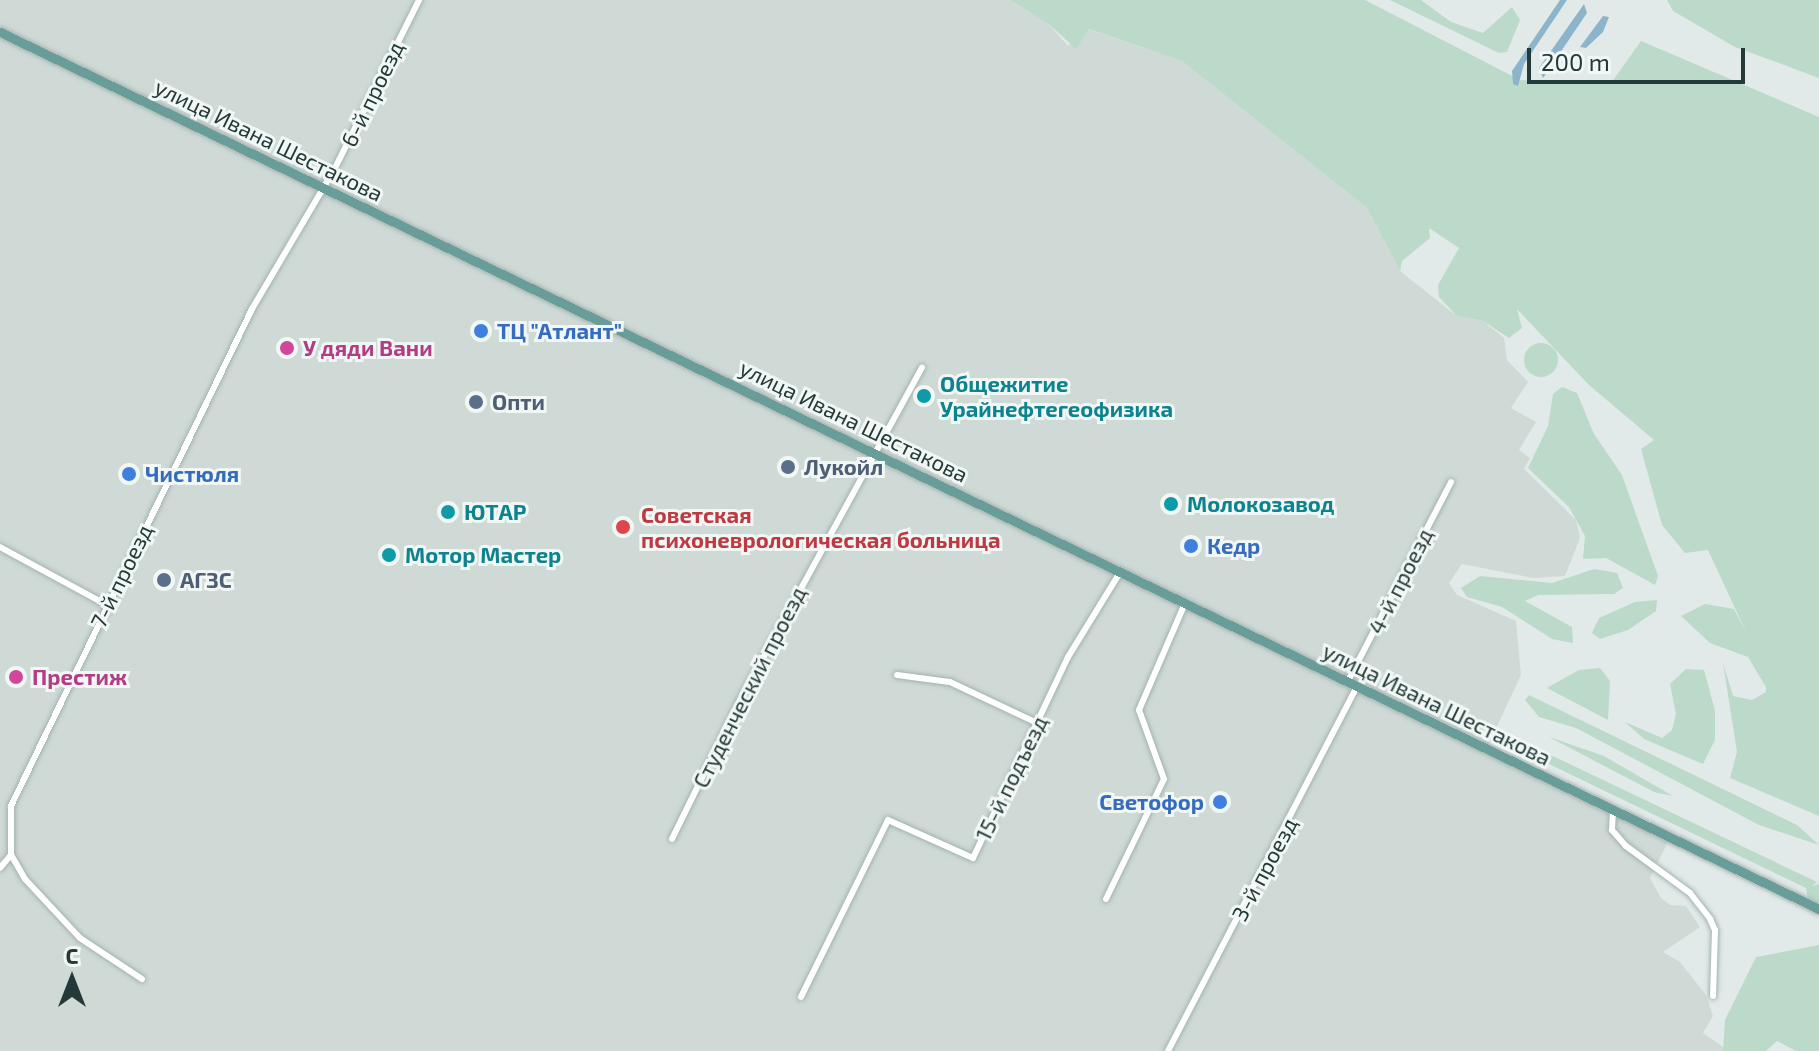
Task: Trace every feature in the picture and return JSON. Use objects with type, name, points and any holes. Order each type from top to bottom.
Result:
[{"type":"main road","name":"улица Ивана Шестакова","points":[[0,32],[878,452],[1819,909]]},
{"type":"street","name":"6-й проезд","points":[[324,186],[419,0]]},
{"type":"street","name":"7-й проезд","points":[[11,855],[15,796],[265,285],[324,186]]},
{"type":"street","name":"Студенческий проезд","points":[[672,839],[740,700],[922,368]]},
{"type":"street","name":"4-й проезд","points":[[1353,683],[1451,482]]},
{"type":"street","points":[[0,547],[107,605]]},
{"type":"street","name":"15-й подъезд","points":[[801,997],[888,820],[973,858],[1068,657],[1121,571]]},
{"type":"street","points":[[1106,899],[1164,779],[1139,710],[1185,602]]},
{"type":"street","points":[[897,675],[950,682],[1037,723]]},
{"type":"street","name":"3-й проезд","points":[[1168,1051],[1353,683]]},
{"type":"street","points":[[1613,810],[1612,830],[1626,846],[1690,893],[1710,919],[1715,930],[1713,996]]},
{"type":"street","points":[[0,868],[11,855],[25,879],[80,938],[142,979]]},
{"type":"shaded area","points":[[0,0],[1010,0],[1050,25],[1068,46],[1088,29],[1182,61],[1367,208],[1400,271],[1457,316],[1483,321],[1504,338],[1507,360],[1528,382],[1511,408],[1536,422],[1519,450],[1530,458],[1524,469],[1576,520],[1580,538],[1565,576],[1533,578],[1462,564],[1449,583],[1457,595],[1516,621],[1521,675],[1485,752],[1668,842],[1650,878],[1661,898],[1670,905],[1686,906],[1700,927],[1663,952],[1680,962],[1706,995],[1713,1016],[1703,1033],[1729,1051],[0,1051]]},
{"type":"green space","points":[[1010,0],[1365,0],[1520,80],[1611,83],[1641,41],[1819,117],[1819,816],[1730,778],[1737,752],[1723,663],[1733,696],[1752,700],[1766,692],[1766,687],[1748,657],[1710,643],[1681,616],[1705,604],[1734,609],[1747,634],[1708,550],[1685,553],[1662,525],[1641,449],[1654,440],[1589,385],[1517,309],[1522,328],[1509,338],[1483,321],[1457,316],[1439,297],[1438,285],[1459,248],[1429,228],[1430,238],[1402,261],[1400,271],[1367,208],[1182,61],[1089,29],[1076,49],[1050,25]]},
{"type":"green space","points":[[1390,0],[1421,0],[1451,22],[1483,33],[1512,7],[1520,20],[1507,52],[1499,53]]},
{"type":"green space","points":[[1667,0],[1819,0],[1819,78],[1735,47],[1673,11]]},
{"type":"green space","points":[[1541,343],[1553,348],[1558,360],[1553,372],[1541,377],[1529,372],[1524,360],[1529,348]]},
{"type":"green space","points":[[1562,387],[1577,393],[1594,434],[1622,475],[1658,576],[1655,585],[1606,558],[1583,559],[1585,536],[1569,507],[1528,468],[1548,426],[1553,394]]},
{"type":"green space","points":[[1594,569],[1617,573],[1623,588],[1614,594],[1538,595],[1525,601],[1572,627],[1573,643],[1552,639],[1502,607],[1467,597],[1461,588],[1480,576],[1552,583]]},
{"type":"green space","points":[[1657,600],[1656,611],[1628,630],[1600,639],[1592,633],[1599,618],[1635,602]]},
{"type":"green space","points":[[1600,668],[1610,681],[1608,720],[1547,688],[1579,670]]},
{"type":"green space","points":[[1686,669],[1704,670],[1715,711],[1715,740],[1703,764],[1644,739],[1625,722],[1662,738],[1672,730],[1676,714],[1670,684]]},
{"type":"green space","points":[[1529,695],[1797,825],[1819,845],[1759,825],[1576,728],[1539,717],[1525,700]]},
{"type":"green space","points":[[1471,717],[1817,882],[1812,886],[1819,884],[1819,904],[1808,899],[1806,888],[1468,725]]},
{"type":"green space","points":[[1549,737],[1604,756],[1673,796],[1654,792]]},
{"type":"green space","points":[[1819,945],[1819,1051],[1796,1051],[1777,1041],[1766,1051],[1723,1051],[1725,1020],[1756,957]]},
{"type":"water","points":[[1560,0],[1567,0],[1524,64],[1518,86],[1513,84],[1512,71]]},
{"type":"water","points":[[1584,4],[1587,13],[1543,78],[1539,68]]},
{"type":"water","points":[[1603,16],[1609,17],[1603,32],[1586,48],[1580,47]]},
{"type":"place","name":"ТЦ \"Атлант\"","points":[[481,331]]},
{"type":"place","name":"У дяди Вани","points":[[287,348]]},
{"type":"place","name":"Общежитие Урайнефтегеофизика","points":[[924,396]]},
{"type":"place","name":"Опти","points":[[476,402]]},
{"type":"place","name":"Лукойл","points":[[788,467]]},
{"type":"place","name":"Чистюля","points":[[129,474]]},
{"type":"place","name":"Молокозавод","points":[[1171,504]]},
{"type":"place","name":"ЮТАР","points":[[448,512]]},
{"type":"place","name":"Советская психоневрологическая больница","points":[[623,527]]},
{"type":"place","name":"Кедр","points":[[1191,546]]},
{"type":"place","name":"Мотор Мастер","points":[[389,555]]},
{"type":"place","name":"АГЗС","points":[[164,580]]},
{"type":"place","name":"Престиж","points":[[16,677]]},
{"type":"place","name":"Светофор","points":[[1220,802]]}]
